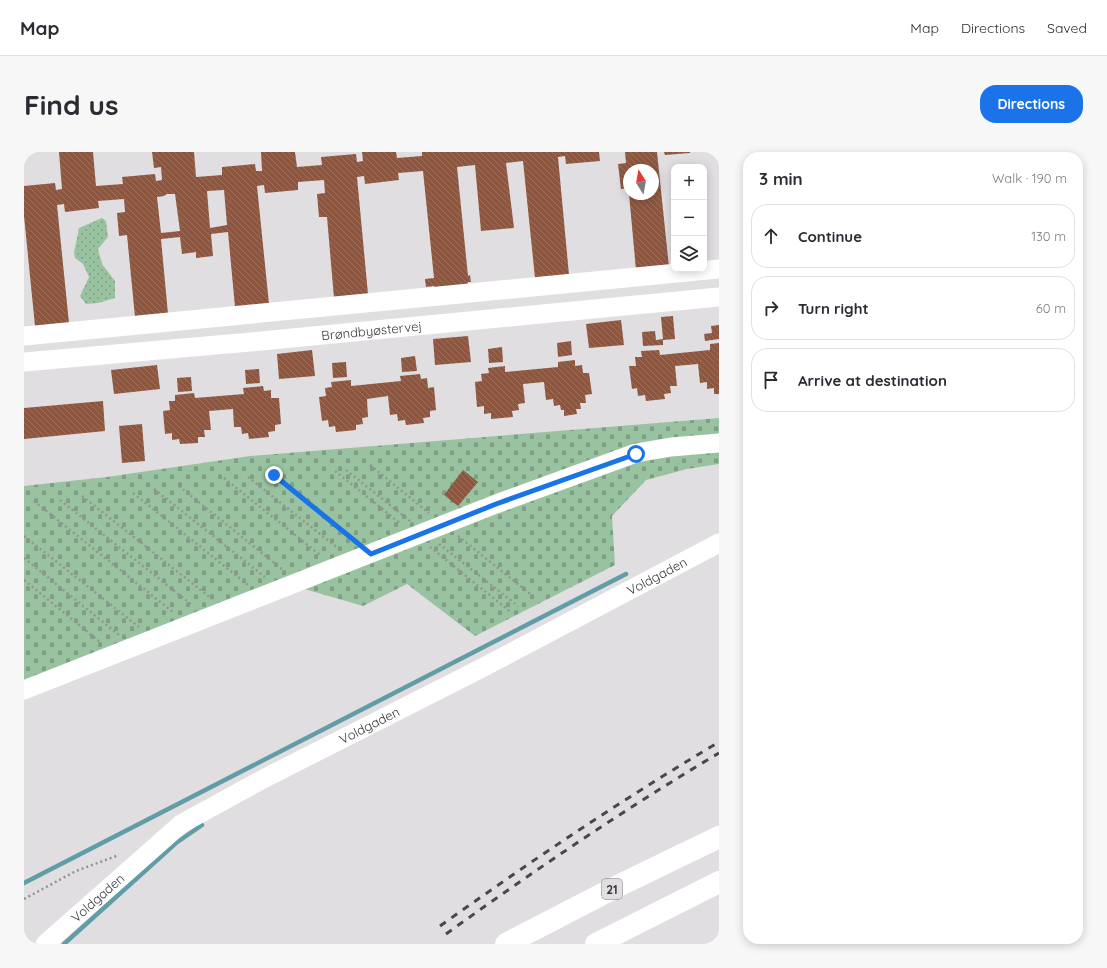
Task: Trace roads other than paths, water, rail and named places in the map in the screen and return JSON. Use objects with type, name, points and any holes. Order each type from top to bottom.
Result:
[{"type":"highway","name":"21","points":[[506,944],[620,885],[719,837]]},
{"type":"highway","points":[[596,944],[719,882]]},
{"type":"street","points":[[24,336],[719,269]]},
{"type":"street","name":"Brøndbyøstervej","points":[[24,362],[719,298]]},
{"type":"street","points":[[24,690],[496,504],[636,454],[671,447],[719,443]]},
{"type":"street","name":"Voldgaden","points":[[45,944],[181,824],[265,778],[473,672],[719,543]]},
{"type":"waterway","points":[[24,883],[626,574]]},
{"type":"waterway","points":[[64,944],[176,843],[202,825]]},
{"type":"railway","points":[[440,926],[578,831],[719,742]]},
{"type":"railway","points":[[446,934],[581,840],[719,753]]}]
